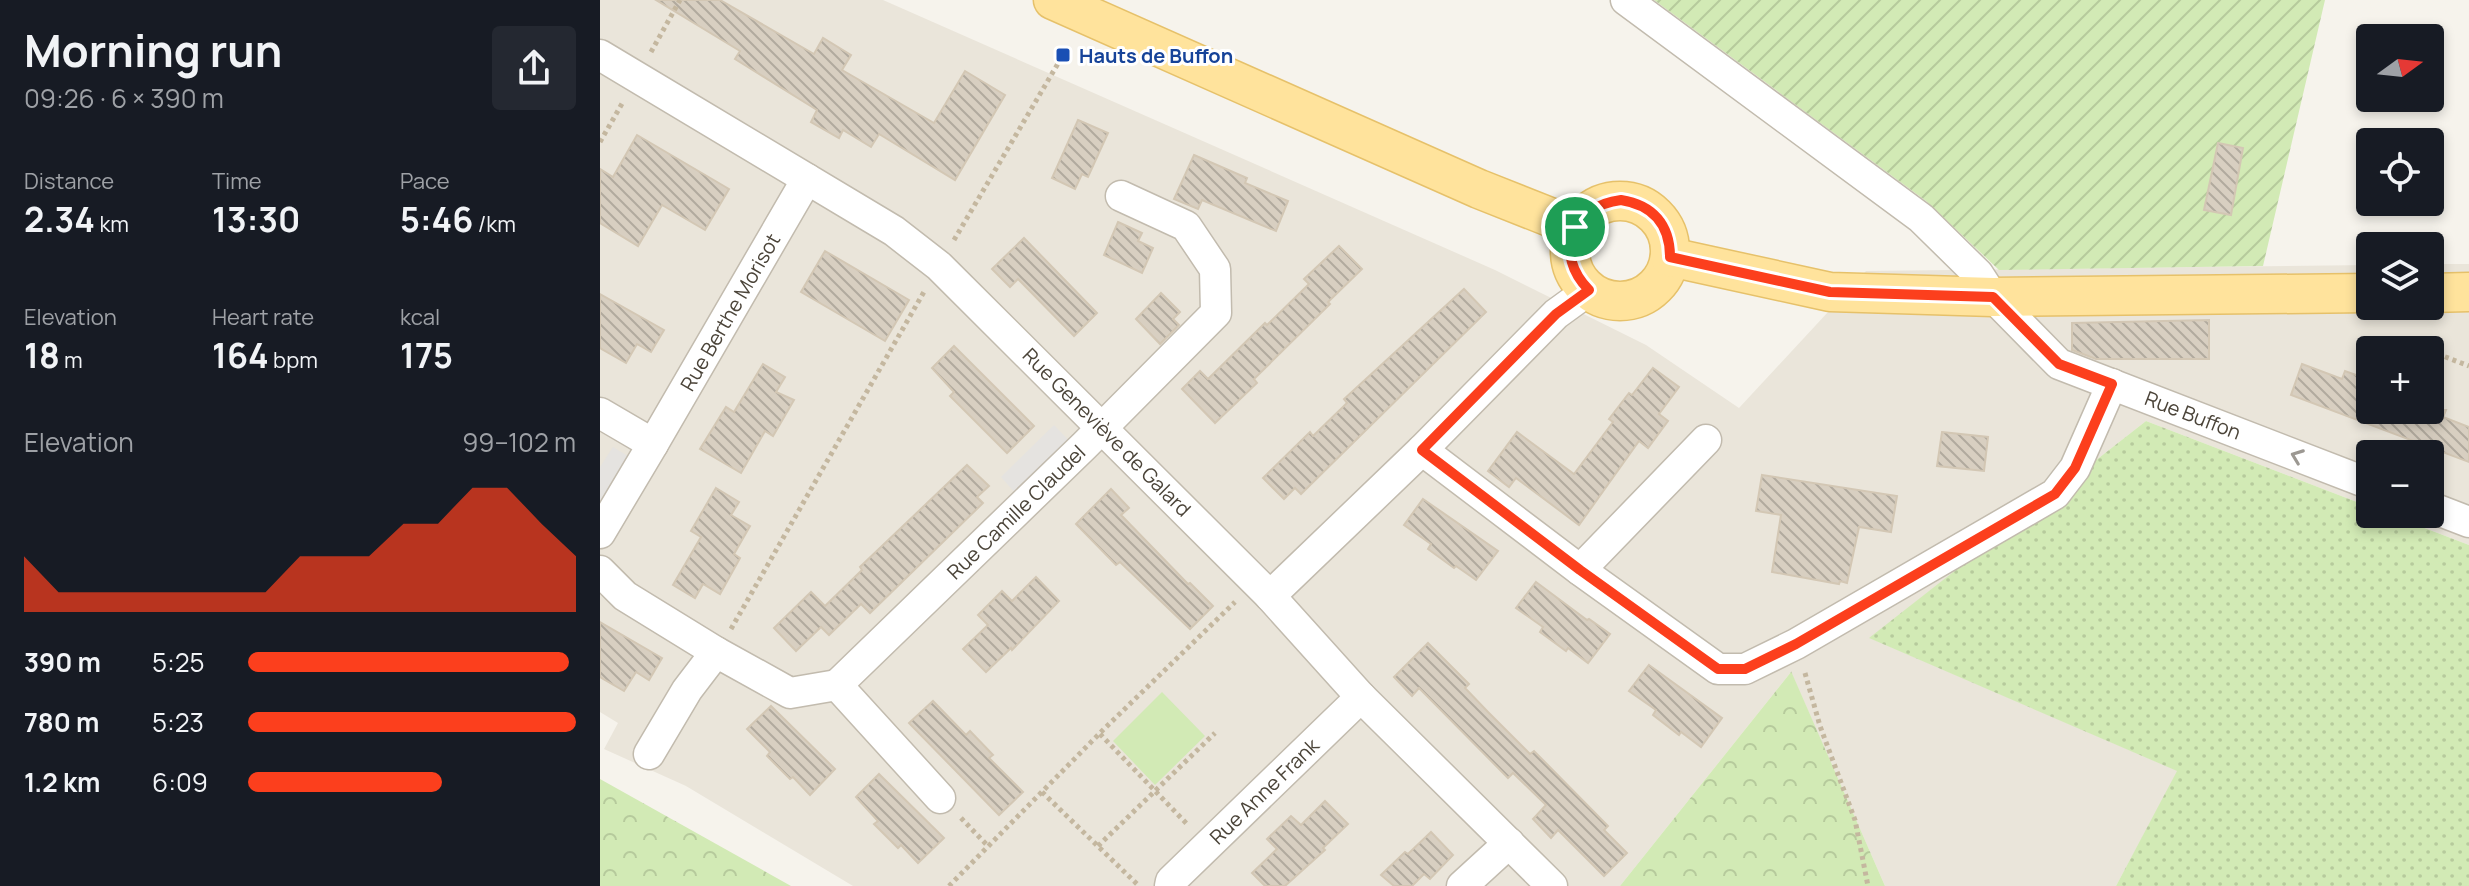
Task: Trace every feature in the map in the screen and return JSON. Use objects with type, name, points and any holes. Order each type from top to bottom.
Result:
[{"type":"main road","points":[[1053,0],[1479,189],[1575,227]]},
{"type":"main road","points":[[1608,201],[1636,202],[1659,218],[1670,243],[1670,257],[1658,285],[1632,300],[1617,301],[1602,298],[1579,280],[1573,268],[1570,240],[1575,227],[1594,207],[1608,201]]},
{"type":"main road","points":[[1670,257],[1830,292],[1993,297],[2356,293]]},
{"type":"main road","points":[[2444,293],[2469,292]]},
{"type":"street","name":"Rue Buffon","points":[[1626,0],[1921,218],[1978,274],[1993,297],[2059,364],[2356,479]]},
{"type":"street","name":"Rue Geneviève de Galard","points":[[600,55],[894,231],[939,266],[1103,427],[1263,589],[1361,697],[1552,886]]},
{"type":"street","name":"Rue Berthe Morisot","points":[[600,533],[807,179]]},
{"type":"street","name":"Rue Camille Claudel","points":[[837,685],[1216,313],[1215,269],[1186,226],[1121,196]]},
{"type":"street","points":[[1263,589],[1422,450],[1556,314],[1589,290]]},
{"type":"street","points":[[1422,450],[1580,570],[1718,669],[1745,669],[1796,644],[2055,494],[2075,468],[2112,384]]},
{"type":"street","points":[[600,413],[653,444]]},
{"type":"street","points":[[1580,570],[1706,440]]},
{"type":"street","points":[[2444,512],[2469,522]]},
{"type":"street","points":[[600,571],[625,596],[790,693],[837,685],[940,798]]},
{"type":"street","points":[[649,754],[687,690],[716,652]]},
{"type":"street","name":"Rue Anne Frank","points":[[1170,886],[1171,881],[1361,697]]},
{"type":"street","points":[[1462,886],[1509,843]]},
{"type":"path","points":[[716,652],[1063,55]]},
{"type":"path","points":[[2444,357],[2469,366]]},
{"type":"path","points":[[949,886],[1100,734],[1263,589]]},
{"type":"path","points":[[1796,644],[1820,726],[1855,820],[1868,886]]},
{"type":"path","points":[[1098,846],[1215,733]]},
{"type":"path","points":[[1100,734],[1208,846]]},
{"type":"path","points":[[1042,792],[1139,886]]},
{"type":"path","points":[[940,798],[988,846]]},
{"type":"shaded area","points":[[600,0],[883,0],[1495,270],[1646,345],[1739,408],[1866,271],[2356,265],[2356,320],[2444,320],[2444,264],[2469,264],[2469,545],[2425,528],[2444,528],[2444,440],[2356,440],[2356,502],[2146,421],[1870,638],[2178,771],[2116,886],[1885,886],[1791,672],[1620,886],[853,886],[686,786],[604,749],[618,723],[600,712]]},
{"type":"shaded area","points":[[1054,425],[1079,451],[1024,503],[1001,477]]},
{"type":"shaded area","points":[[613,447],[641,464],[600,507],[600,467]]},
{"type":"green space","points":[[1654,0],[2325,0],[2263,266],[1999,270],[1926,201]]},
{"type":"green space","points":[[2146,421],[2356,502],[2356,528],[2425,528],[2469,545],[2469,886],[2116,886],[2177,771],[1869,638]]},
{"type":"green space","points":[[1791,672],[1885,886],[1620,886]]},
{"type":"green space","points":[[1162,692],[1205,736],[1155,785],[1113,741]]},
{"type":"green space","points":[[600,779],[791,886],[600,886]]},
{"type":"building","points":[[656,0],[720,0],[814,54],[823,38],[851,55],[842,70],[934,123],[965,71],[1005,95],[955,180],[879,134],[871,147],[843,130],[839,138],[811,122],[817,110],[735,59],[740,51]]},
{"type":"building","points":[[1078,120],[1108,133],[1088,177],[1082,174],[1075,189],[1052,178]]},
{"type":"building","points":[[637,135],[729,189],[705,230],[662,205],[638,246],[600,223],[600,169],[613,177]]},
{"type":"building","points":[[2218,143],[2243,148],[2231,215],[2204,210]]},
{"type":"building","points":[[1194,155],[1247,178],[1245,183],[1288,201],[1276,231],[1202,200],[1198,209],[1174,199]]},
{"type":"building","points":[[1118,222],[1142,233],[1138,241],[1153,248],[1142,273],[1104,255]]},
{"type":"building","points":[[1024,238],[1097,313],[1074,336],[1018,279],[1010,287],[992,269]]},
{"type":"building","points":[[1339,246],[1362,269],[1254,379],[1257,383],[1215,423],[1182,389],[1200,371],[1208,379],[1309,284],[1304,279]]},
{"type":"building","points":[[825,251],[909,300],[885,341],[801,292]]},
{"type":"building","points":[[1464,289],[1486,312],[1301,494],[1295,488],[1284,499],[1263,478],[1310,432],[1313,436],[1347,403],[1344,399]]},
{"type":"building","points":[[1161,293],[1180,312],[1173,319],[1179,325],[1160,344],[1136,319]]},
{"type":"building","points":[[600,294],[664,330],[651,352],[637,344],[626,363],[600,348]]},
{"type":"building","points":[[2209,320],[2209,359],[2096,359],[2072,350],[2072,323]]},
{"type":"building","points":[[954,346],[1034,426],[1007,453],[950,396],[954,392],[932,368]]},
{"type":"building","points":[[763,364],[785,377],[776,392],[794,400],[773,436],[765,431],[741,473],[700,449],[726,407],[734,412]]},
{"type":"building","points":[[2302,364],[2342,379],[2345,371],[2356,375],[2356,419],[2291,395]]},
{"type":"building","points":[[1653,368],[1679,387],[1659,414],[1668,421],[1648,448],[1639,441],[1579,525],[1516,478],[1509,487],[1488,471],[1517,432],[1574,474],[1613,422],[1609,419]]},
{"type":"building","points":[[2444,417],[2469,427],[2469,462],[2444,453],[2444,440],[2411,440],[2368,424],[2444,424]]},
{"type":"building","points":[[1942,432],[1988,437],[1984,471],[1937,466]]},
{"type":"building","points":[[967,465],[989,486],[977,497],[983,503],[870,613],[861,604],[829,635],[821,627],[796,651],[774,628],[811,592],[825,606],[862,570],[860,567]]},
{"type":"building","points":[[1762,475],[1897,496],[1891,532],[1859,527],[1847,583],[1772,572],[1781,515],[1756,511]]},
{"type":"building","points":[[716,488],[739,502],[731,515],[750,526],[734,554],[740,558],[720,594],[703,584],[695,598],[673,585],[701,537],[691,531]]},
{"type":"building","points":[[1111,489],[1129,508],[1121,515],[1213,606],[1190,629],[1120,562],[1116,565],[1076,524]]},
{"type":"building","points":[[1423,499],[1498,551],[1476,580],[1428,549],[1431,544],[1404,525]]},
{"type":"building","points":[[1036,577],[1059,601],[986,672],[963,649],[988,625],[978,615],[1002,591],[1012,601]]},
{"type":"building","points":[[1536,582],[1610,634],[1588,663],[1540,632],[1543,627],[1516,608]]},
{"type":"building","points":[[600,622],[662,658],[649,680],[636,672],[624,691],[600,677]]},
{"type":"building","points":[[1428,643],[1469,684],[1465,688],[1488,712],[1530,754],[1534,751],[1608,826],[1604,830],[1627,853],[1604,876],[1558,830],[1551,838],[1533,819],[1546,805],[1513,773],[1508,778],[1419,688],[1412,696],[1394,677]]},
{"type":"building","points":[[1649,665],[1722,718],[1701,747],[1653,715],[1656,710],[1629,691]]},
{"type":"building","points":[[933,701],[966,735],[970,731],[993,755],[989,758],[1023,792],[999,815],[909,723]]},
{"type":"building","points":[[771,706],[835,769],[810,795],[767,756],[770,752],[747,729]]},
{"type":"building","points":[[879,774],[944,838],[918,863],[874,824],[878,821],[856,797]]},
{"type":"building","points":[[1325,801],[1348,824],[1285,886],[1265,886],[1252,873],[1277,849],[1267,839],[1291,816],[1301,825]]},
{"type":"building","points":[[1431,832],[1453,855],[1430,879],[1424,874],[1412,886],[1394,886],[1381,875],[1405,852],[1408,854]]},
{"type":"place","name":"Hauts de Buffon","points":[[1063,55]]},
{"type":"route","points":[[1608,201],[1636,202],[1659,218],[1670,243],[1670,257],[1830,292],[1993,297],[2059,364],[2112,384],[2075,468],[2055,494],[1796,644],[1745,669],[1718,669],[1580,570],[1422,450],[1556,314],[1589,290],[1573,268],[1570,240],[1575,227],[1594,207],[1608,201]]}]
